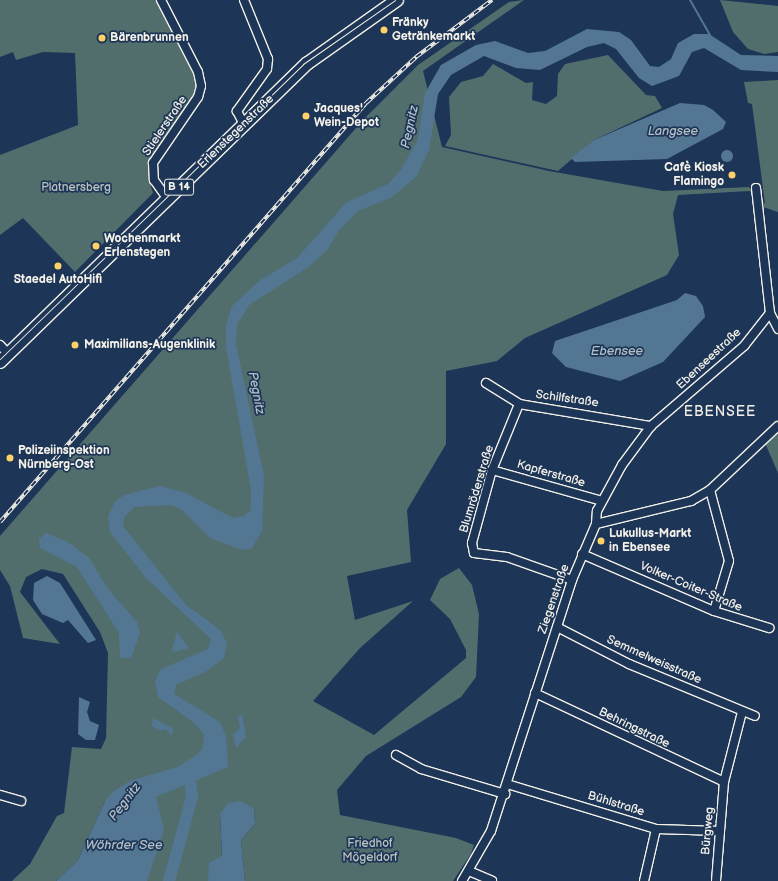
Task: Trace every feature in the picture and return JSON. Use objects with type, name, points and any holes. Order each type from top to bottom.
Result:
[{"type":"main road","name":"Erlenstegenstraße","points":[[242,123],[310,53],[386,0]]},
{"type":"main road","name":"Erlenstegenstraße","points":[[2,353],[165,196],[313,58],[397,0]]},
{"type":"street","name":"Stielerstraße","points":[[161,0],[198,72],[201,86],[198,97],[153,163],[153,177],[165,196]]},
{"type":"street","points":[[242,123],[238,109],[268,65],[244,0]]},
{"type":"street","points":[[756,188],[770,313],[778,329]]},
{"type":"street","name":"Ebenseestraße","points":[[596,524],[602,501],[622,465],[651,426],[744,346],[770,313]]},
{"type":"street","name":"Schilfstraße","points":[[486,383],[519,404],[651,426]]},
{"type":"street","name":"Blumröderstraße","points":[[519,404],[492,470],[472,543],[474,552],[507,557],[572,580]]},
{"type":"street","points":[[596,524],[691,501],[710,490],[778,426]]},
{"type":"street","name":"Kapferstraße","points":[[492,470],[602,501]]},
{"type":"street","points":[[710,490],[729,562],[714,611]]},
{"type":"street","name":"Ziegenstraße","points":[[462,881],[491,831],[505,794],[535,693],[572,580],[596,524]]},
{"type":"street","name":"Volker-Coiter-Straße","points":[[582,554],[714,611],[769,628]]},
{"type":"street","name":"Semmelweisstraße","points":[[557,627],[643,670],[735,705],[742,712],[755,716]]},
{"type":"street","name":"Behringstraße","points":[[535,693],[724,782]]},
{"type":"street","points":[[724,782],[742,712]]},
{"type":"street","points":[[396,755],[421,769],[505,794]]},
{"type":"street","name":"Bürgweg","points":[[716,881],[724,782]]},
{"type":"street","name":"Bühlstraße","points":[[507,784],[656,829],[720,831]]},
{"type":"street","points":[[0,795],[21,801]]},
{"type":"street","points":[[644,881],[656,829]]},
{"type":"street","points":[[469,871],[492,881]]},
{"type":"green space","name":"Platnersberg","points":[[0,0],[158,0],[197,79],[197,90],[192,100],[151,158],[148,177],[153,193],[75,272],[23,218],[0,235],[0,155],[78,125],[75,53],[43,52],[16,60],[13,52],[0,57]]},
{"type":"green space","name":"Friedhof Mögeldorf","points":[[524,0],[423,71],[442,147],[549,171],[663,191],[749,187],[765,204],[752,104],[748,103],[744,82],[778,80],[778,212],[763,207],[750,191],[678,195],[673,214],[679,255],[667,275],[525,338],[497,361],[446,371],[446,444],[407,510],[411,562],[347,576],[355,620],[413,601],[360,648],[313,701],[374,735],[466,658],[466,650],[450,619],[430,600],[440,579],[459,568],[472,585],[479,614],[476,677],[461,697],[366,756],[337,790],[340,815],[456,838],[474,845],[471,854],[453,881],[245,881],[241,840],[255,824],[254,809],[220,814],[222,857],[208,881],[147,881],[105,801],[78,860],[56,881],[12,881],[30,864],[57,816],[64,813],[72,747],[101,749],[106,738],[108,653],[100,632],[63,574],[42,569],[26,577],[20,592],[60,644],[23,638],[10,586],[0,570],[0,536],[363,120],[418,65],[509,2]]},
{"type":"green space","points":[[720,0],[778,6],[778,52],[764,54],[748,49],[733,32]]},
{"type":"green space","points":[[608,55],[646,95],[655,96],[662,108],[594,140],[558,171],[445,146],[451,135],[449,97],[461,82],[483,76],[493,64],[526,83],[533,82],[532,100],[546,104],[557,96],[558,74],[565,64]]},
{"type":"green space","points":[[778,434],[778,473],[765,443]]},
{"type":"water","points":[[587,29],[619,32],[631,40],[650,66],[659,67],[671,59],[678,43],[694,34],[709,34],[741,55],[778,56],[778,72],[741,70],[704,48],[692,52],[679,76],[652,86],[639,78],[616,49],[604,43],[587,47],[540,70],[516,68],[484,56],[451,75],[438,94],[429,150],[416,177],[392,197],[358,211],[339,230],[327,250],[310,266],[249,305],[237,325],[236,344],[264,476],[262,531],[252,548],[242,550],[210,538],[182,510],[171,505],[135,507],[124,517],[123,526],[186,605],[220,630],[227,643],[224,658],[207,671],[176,685],[174,694],[220,722],[226,736],[228,767],[156,797],[164,830],[147,881],[56,881],[78,860],[105,801],[114,791],[130,781],[178,767],[198,754],[203,747],[204,734],[193,722],[158,697],[155,681],[161,669],[208,649],[211,639],[146,578],[110,532],[108,517],[114,503],[124,495],[160,486],[186,493],[233,518],[244,516],[251,510],[251,490],[226,347],[226,325],[232,306],[259,281],[297,258],[347,202],[388,184],[401,170],[418,139],[425,93],[441,65],[476,45],[495,41],[528,53],[545,51]]},
{"type":"water","name":"Langsee","points":[[680,103],[704,105],[713,110],[726,122],[723,129],[667,159],[575,162],[571,158],[594,140]]},
{"type":"water","points":[[725,150],[729,150],[733,156],[729,162],[725,162],[721,158],[721,154]]},
{"type":"water","name":"Ebensee","points":[[685,293],[696,296],[703,306],[705,317],[663,362],[620,381],[566,367],[552,353],[555,341],[677,300]]},
{"type":"water","points":[[46,533],[68,542],[89,558],[108,589],[137,622],[140,633],[131,658],[120,658],[119,633],[77,567],[40,548],[39,539]]},
{"type":"water","points":[[47,576],[60,583],[96,640],[88,643],[68,620],[63,623],[42,614],[33,600],[34,583]]},
{"type":"water","points":[[177,632],[189,648],[174,652],[172,650]]},
{"type":"water","points":[[79,697],[90,702],[87,712],[90,721],[99,725],[95,740],[86,740],[78,734]]},
{"type":"water","points":[[242,714],[246,737],[236,748],[233,734],[240,728],[238,717]]},
{"type":"water","points":[[153,718],[174,729],[171,735],[166,729],[161,731],[152,726]]},
{"type":"water","points":[[240,801],[254,809],[255,824],[241,840],[245,881],[208,881],[209,863],[222,856],[220,814],[228,803]]},
{"type":"waterway","points":[[690,0],[710,35]]},
{"type":"waterway","points":[[169,881],[192,797],[189,774]]},
{"type":"tram line","points":[[0,359],[303,64],[395,0]]},
{"type":"railway","points":[[0,522],[366,103],[416,57],[492,0]]},
{"type":"place","name":"Fränky Getränkemarkt","points":[[384,30]]},
{"type":"place","name":"Bärenbrunnen","points":[[102,38]]},
{"type":"place","name":"Jacques' Wein-Depot","points":[[306,116]]},
{"type":"place","name":"Cafè Kiosk Flamingo","points":[[732,175]]},
{"type":"place","name":"Wochenmarkt Erlenstegen","points":[[96,246]]},
{"type":"place","name":"Staedel AutoHifi","points":[[58,266]]},
{"type":"place","name":"Maximilians-Augenklinik","points":[[75,345]]},
{"type":"place","name":"Polizeiinspektion Nürnberg-Ost","points":[[10,458]]},
{"type":"place","name":"Lukullus-Markt in Ebensee","points":[[601,541]]},
{"type":"district","name":"EBENSEE","points":[[720,412]]},
{"type":"water label","name":"Pegnitz","points":[[410,127]]},
{"type":"water label","name":"Pegnitz","points":[[256,393]]},
{"type":"water label","name":"Pegnitz","points":[[125,802]]},
{"type":"water label","name":"Wöhrder See","points":[[124,845]]}]
